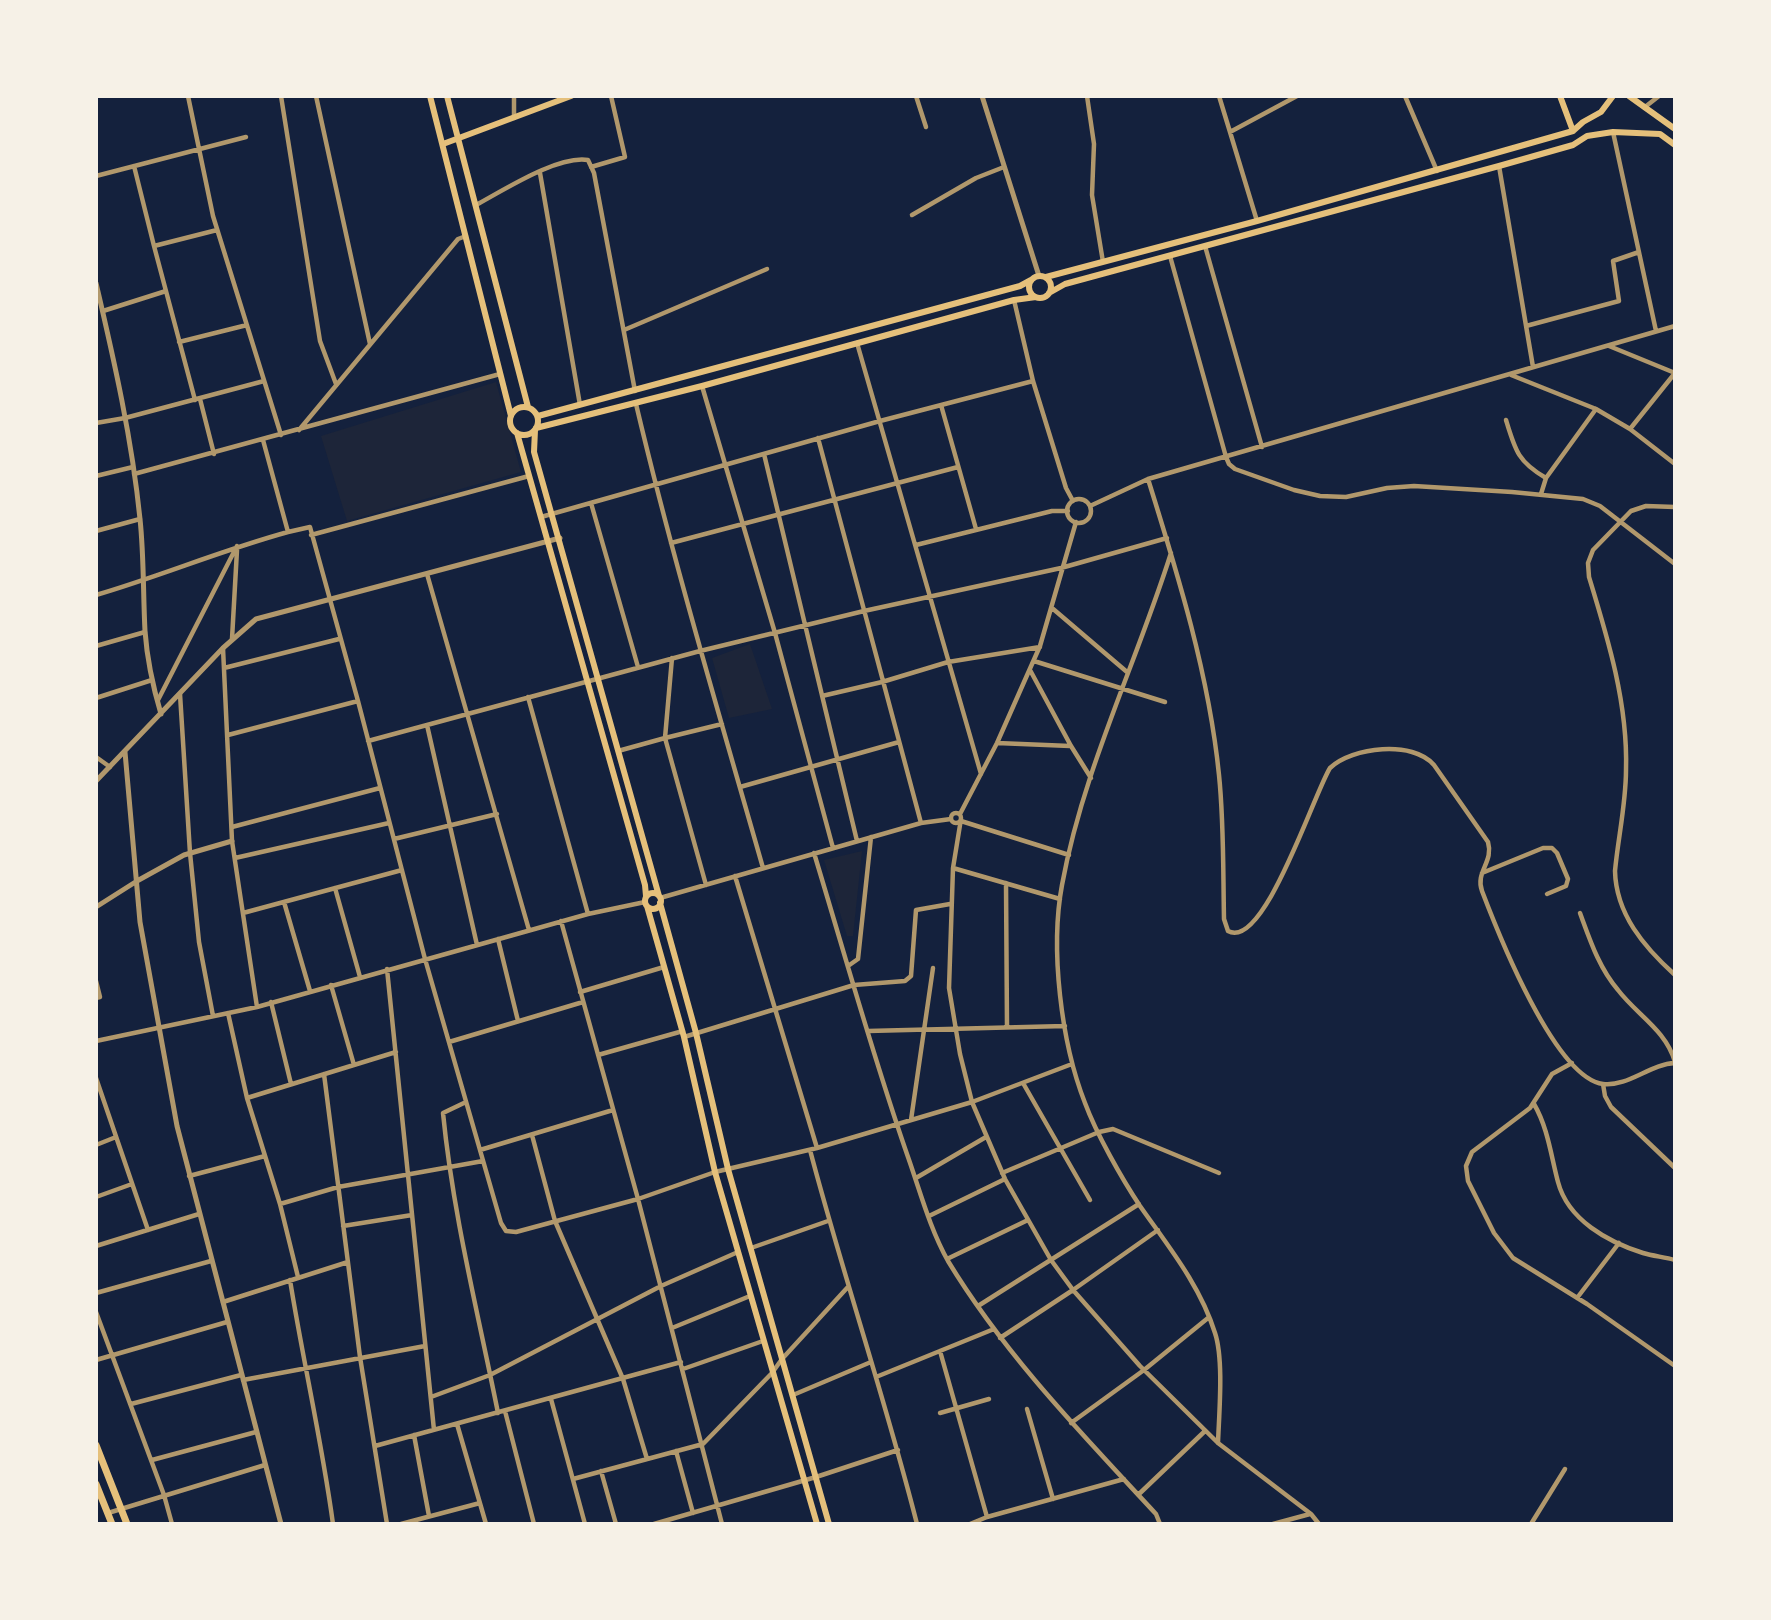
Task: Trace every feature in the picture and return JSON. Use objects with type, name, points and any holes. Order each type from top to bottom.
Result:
[{"type":"highway","points":[[96,1445],[127,1524]]},
{"type":"highway","points":[[97,1485],[113,1524]]},
{"type":"main road","points":[[430,96],[467,235],[511,416],[511,426],[517,433],[587,681],[683,1034],[715,1172],[817,1524]]},
{"type":"main road","points":[[447,96],[528,407],[538,416]]},
{"type":"main road","points":[[443,144],[571,96]]},
{"type":"main road","points":[[1560,96],[1573,131]]},
{"type":"main road","points":[[538,416],[1020,286],[1043,276],[1257,221],[1573,131],[1601,112],[1613,96]]},
{"type":"main road","points":[[1629,96],[1675,129]]},
{"type":"main road","points":[[1660,134],[1664,121]]},
{"type":"main road","points":[[1583,122],[1587,136]]},
{"type":"main road","points":[[517,433],[525,435],[536,429],[1014,300],[1045,297],[1061,285],[1499,166],[1573,145],[1587,136],[1613,132],[1660,134],[1675,145]]},
{"type":"main road","points":[[1043,276],[1051,284],[1049,293]]},
{"type":"main road","points":[[1031,280],[1030,290],[1036,297]]},
{"type":"main road","points":[[511,416],[516,410],[528,407]]},
{"type":"main road","points":[[538,416],[534,452],[660,899],[729,1169],[830,1524]]},
{"type":"main road","points":[[646,901],[653,893],[660,899]]},
{"type":"main road","points":[[646,901],[656,908],[660,899]]},
{"type":"street","points":[[188,96],[217,230],[281,435]]},
{"type":"street","points":[[281,96],[320,341],[336,384]]},
{"type":"street","points":[[316,96],[370,345]]},
{"type":"street","points":[[514,96],[514,118]]},
{"type":"street","points":[[591,167],[625,157],[611,96]]},
{"type":"street","points":[[916,96],[926,127]]},
{"type":"street","points":[[982,96],[1043,276]]},
{"type":"street","points":[[1087,96],[1094,144],[1092,195],[1103,262]]},
{"type":"street","points":[[1219,96],[1257,221]]},
{"type":"street","points":[[1230,132],[1297,96]]},
{"type":"street","points":[[1405,96],[1437,171]]},
{"type":"street","points":[[1645,107],[1659,96]]},
{"type":"street","points":[[1613,132],[1656,331]]},
{"type":"street","points":[[96,176],[246,137]]},
{"type":"street","points":[[475,205],[575,158],[588,160],[635,391]]},
{"type":"street","points":[[134,166],[179,342],[214,454]]},
{"type":"street","points":[[1499,166],[1533,368]]},
{"type":"street","points":[[912,215],[976,178],[1004,167]]},
{"type":"street","points":[[540,173],[580,406]]},
{"type":"street","points":[[154,246],[217,230]]},
{"type":"street","points":[[298,430],[458,239],[467,235]]},
{"type":"street","points":[[1205,246],[1262,447]]},
{"type":"street","points":[[1526,326],[1619,300],[1613,261],[1639,252]]},
{"type":"street","points":[[1170,256],[1226,457],[1235,469],[1294,490],[1320,496],[1346,496],[1414,486],[1541,494],[1589,501],[1620,521],[1675,564]]},
{"type":"street","points":[[624,330],[767,269]]},
{"type":"street","points":[[96,283],[133,467],[145,581],[145,632],[152,680],[161,714]]},
{"type":"street","points":[[103,311],[166,291]]},
{"type":"street","points":[[1014,300],[1033,381],[1066,488],[1073,501]]},
{"type":"street","points":[[179,342],[247,325]]},
{"type":"street","points":[[1090,506],[1148,479],[1675,326]]},
{"type":"street","points":[[856,342],[981,774]]},
{"type":"street","points":[[1609,346],[1675,373],[1630,429]]},
{"type":"street","points":[[134,474],[501,374]]},
{"type":"street","points":[[1510,374],[1596,409],[1630,429],[1675,464]]},
{"type":"street","points":[[96,423],[198,400],[264,381]]},
{"type":"street","points":[[541,517],[818,438],[1033,381]]},
{"type":"street","points":[[702,386],[775,633],[834,848]]},
{"type":"street","points":[[636,404],[700,651],[763,868]]},
{"type":"street","points":[[941,405],[976,529]]},
{"type":"street","points":[[1541,494],[1546,478],[1596,409]]},
{"type":"street","points":[[1506,420],[1520,458],[1546,478]]},
{"type":"street","points":[[818,438],[920,823]]},
{"type":"street","points":[[263,440],[288,533]]},
{"type":"street","points":[[764,454],[857,841]]},
{"type":"street","points":[[96,476],[133,467]]},
{"type":"street","points":[[671,543],[958,467]]},
{"type":"street","points":[[311,535],[529,476]]},
{"type":"street","points":[[1148,479],[1171,552],[1205,688],[1216,747],[1223,827],[1224,919],[1228,931],[1234,934],[1243,932],[1265,910],[1327,772],[1338,760],[1359,752],[1410,750],[1430,760],[1488,842],[1490,858],[1481,874],[1480,887],[1520,983],[1538,1016],[1572,1063],[1588,1079],[1604,1084],[1619,1083],[1661,1065],[1675,1062],[1663,1036],[1626,1000],[1611,981],[1593,948],[1580,912]]},
{"type":"street","points":[[1081,499],[1090,506],[1091,514],[1087,520],[1076,522],[1070,518],[1068,511],[1073,501],[1081,499]]},
{"type":"street","points":[[591,503],[638,667]]},
{"type":"street","points":[[1675,507],[1640,507],[1631,511],[1593,550],[1588,563],[1589,577],[1615,672],[1625,736],[1626,770],[1615,886],[1619,901],[1633,928],[1646,946],[1675,975]]},
{"type":"street","points":[[916,545],[1052,511],[1068,511]]},
{"type":"street","points":[[96,531],[140,519]]},
{"type":"street","points":[[1076,522],[1040,646],[998,743],[961,818],[950,904],[950,988],[972,1102],[1004,1176],[1051,1260],[1073,1290],[1144,1370],[1218,1443],[1311,1514],[1319,1524]]},
{"type":"street","points":[[96,595],[145,581],[238,546],[310,527],[425,959],[501,1223],[506,1231],[516,1232],[638,1199],[715,1172],[817,1148],[972,1102],[1072,1064]]},
{"type":"street","points":[[96,781],[223,648],[256,619],[560,538]]},
{"type":"street","points":[[368,741],[671,658],[864,611],[1061,569],[1167,538]]},
{"type":"street","points":[[232,639],[238,546]]},
{"type":"street","points":[[157,702],[238,546]]},
{"type":"street","points":[[1171,552],[1091,779],[1069,855],[1057,929],[1065,1026],[1072,1064],[1085,1104],[1139,1204],[1188,1276],[1216,1334],[1220,1380],[1218,1443]]},
{"type":"street","points":[[427,574],[529,930]]},
{"type":"street","points":[[1052,608],[1127,672]]},
{"type":"street","points":[[96,646],[145,632]]},
{"type":"street","points":[[224,668],[339,639]]},
{"type":"street","points":[[822,696],[882,682],[948,662],[1040,646]]},
{"type":"street","points":[[223,648],[232,841],[257,1007]]},
{"type":"street","points":[[671,658],[665,738],[706,885]]},
{"type":"street","points":[[1034,661],[1165,702]]},
{"type":"street","points":[[1030,670],[1091,779]]},
{"type":"street","points":[[96,698],[152,680]]},
{"type":"street","points":[[180,694],[190,853],[199,942],[213,1016]]},
{"type":"street","points":[[528,697],[588,914]]},
{"type":"street","points":[[228,735],[358,701]]},
{"type":"street","points":[[618,751],[722,724]]},
{"type":"street","points":[[427,725],[477,945]]},
{"type":"street","points":[[740,787],[899,742]]},
{"type":"street","points":[[998,743],[1071,746]]},
{"type":"street","points":[[125,752],[141,922],[177,1126],[281,1524]]},
{"type":"street","points":[[96,757],[110,767]]},
{"type":"street","points":[[232,827],[380,788]]},
{"type":"street","points":[[394,839],[496,814]]},
{"type":"street","points":[[660,899],[920,823],[951,818],[956,823],[961,818]]},
{"type":"street","points":[[961,818],[1069,855]]},
{"type":"street","points":[[235,858],[389,823]]},
{"type":"street","points":[[848,966],[858,959],[871,837]]},
{"type":"street","points":[[96,907],[137,880],[190,853],[232,841]]},
{"type":"street","points":[[1481,874],[1543,848],[1552,848],[1557,853],[1567,883],[1563,888],[1547,894]]},
{"type":"street","points":[[814,853],[897,1124],[947,1259],[1000,1338],[1071,1423],[1156,1514],[1160,1524]]},
{"type":"street","points":[[953,868],[1060,899]]},
{"type":"street","points":[[243,913],[402,870]]},
{"type":"street","points":[[734,876],[817,1148]]},
{"type":"street","points":[[1006,883],[1007,1027]]},
{"type":"street","points":[[335,888],[360,977]]},
{"type":"street","points":[[96,1041],[257,1007],[561,921],[646,901]]},
{"type":"street","points":[[284,902],[310,991]]},
{"type":"street","points":[[598,1055],[696,1033],[854,985],[905,981],[911,976],[916,910],[950,904]]},
{"type":"street","points":[[561,921],[638,1199],[722,1524]]},
{"type":"street","points":[[498,939],[518,1021]]},
{"type":"street","points":[[580,992],[664,967]]},
{"type":"street","points":[[911,1120],[933,968]]},
{"type":"street","points":[[387,970],[434,1430]]},
{"type":"street","points":[[96,981],[100,997],[96,998]]},
{"type":"street","points":[[331,985],[354,1065]]},
{"type":"street","points":[[271,1002],[291,1084]]},
{"type":"street","points":[[449,1042],[583,1002]]},
{"type":"street","points":[[228,1013],[247,1098],[280,1204],[298,1277]]},
{"type":"street","points":[[868,1031],[1065,1026]]},
{"type":"street","points":[[247,1098],[396,1052]]},
{"type":"street","points":[[1572,1063],[1552,1074],[1534,1104],[1475,1148],[1468,1161],[1467,1176],[1472,1191],[1494,1233],[1513,1258],[1577,1298],[1675,1366]]},
{"type":"street","points":[[324,1074],[360,1357],[387,1524]]},
{"type":"street","points":[[96,1078],[148,1230]]},
{"type":"street","points":[[1023,1083],[1090,1200]]},
{"type":"street","points":[[1604,1084],[1605,1096],[1615,1112],[1675,1168]]},
{"type":"street","points":[[466,1102],[443,1113],[448,1168],[498,1413]]},
{"type":"street","points":[[1534,1104],[1543,1124],[1566,1203],[1587,1225],[1619,1243],[1645,1254],[1675,1260]]},
{"type":"street","points":[[480,1150],[613,1110]]},
{"type":"street","points":[[929,1216],[1059,1149],[1098,1132],[1113,1129],[1219,1173]]},
{"type":"street","points":[[532,1135],[555,1221],[623,1379],[647,1459]]},
{"type":"street","points":[[96,1145],[116,1137]]},
{"type":"street","points":[[916,1178],[986,1137]]},
{"type":"street","points":[[810,1150],[828,1221],[898,1450],[917,1524]]},
{"type":"street","points":[[189,1176],[265,1156]]},
{"type":"street","points":[[280,1204],[338,1187],[484,1161]]},
{"type":"street","points":[[96,1197],[132,1184]]},
{"type":"street","points":[[978,1306],[1139,1204]]},
{"type":"street","points":[[96,1246],[199,1214]]},
{"type":"street","points":[[343,1226],[412,1215]]},
{"type":"street","points":[[947,1259],[1028,1220]]},
{"type":"street","points":[[751,1248],[828,1221]]},
{"type":"street","points":[[1000,1338],[1158,1230]]},
{"type":"street","points":[[1577,1298],[1619,1243]]},
{"type":"street","points":[[431,1397],[490,1375],[661,1286],[738,1252]]},
{"type":"street","points":[[96,1293],[211,1261]]},
{"type":"street","points":[[222,1302],[348,1262]]},
{"type":"street","points":[[290,1279],[304,1369],[326,1471],[333,1524]]},
{"type":"street","points":[[573,1479],[703,1444],[772,1373],[848,1288]]},
{"type":"street","points":[[672,1328],[750,1296]]},
{"type":"street","points":[[96,1312],[152,1460],[172,1524]]},
{"type":"street","points":[[1071,1423],[1144,1370],[1208,1318]]},
{"type":"street","points":[[96,1360],[227,1321]]},
{"type":"street","points":[[876,1377],[994,1329]]},
{"type":"street","points":[[375,1446],[623,1379],[682,1366],[763,1341]]},
{"type":"street","points":[[131,1404],[242,1378],[425,1346]]},
{"type":"street","points":[[940,1351],[987,1517]]},
{"type":"street","points":[[793,1395],[871,1362]]},
{"type":"street","points":[[551,1399],[585,1524]]},
{"type":"street","points":[[940,1413],[989,1399]]},
{"type":"street","points":[[1027,1409],[1052,1499]]},
{"type":"street","points":[[505,1411],[534,1524]]},
{"type":"street","points":[[457,1424],[486,1524]]},
{"type":"street","points":[[1138,1495],[1205,1430]]},
{"type":"street","points":[[152,1460],[256,1432]]},
{"type":"street","points":[[414,1435],[429,1516]]},
{"type":"street","points":[[654,1524],[898,1450]]},
{"type":"street","points":[[676,1451],[693,1513]]},
{"type":"street","points":[[108,1513],[265,1465]]},
{"type":"street","points":[[1531,1524],[1566,1469]]},
{"type":"street","points":[[601,1471],[616,1524]]},
{"type":"street","points":[[970,1524],[1124,1479]]},
{"type":"street","points":[[401,1524],[480,1503]]},
{"type":"street","points":[[1273,1524],[1311,1514]]},
{"type":"shaded area","points":[[496,382],[521,472],[347,521],[321,436]]},
{"type":"shaded area","points":[[750,644],[772,709],[729,718],[712,658]]},
{"type":"shaded area","points":[[862,851],[853,936],[847,936],[824,860]]}]
